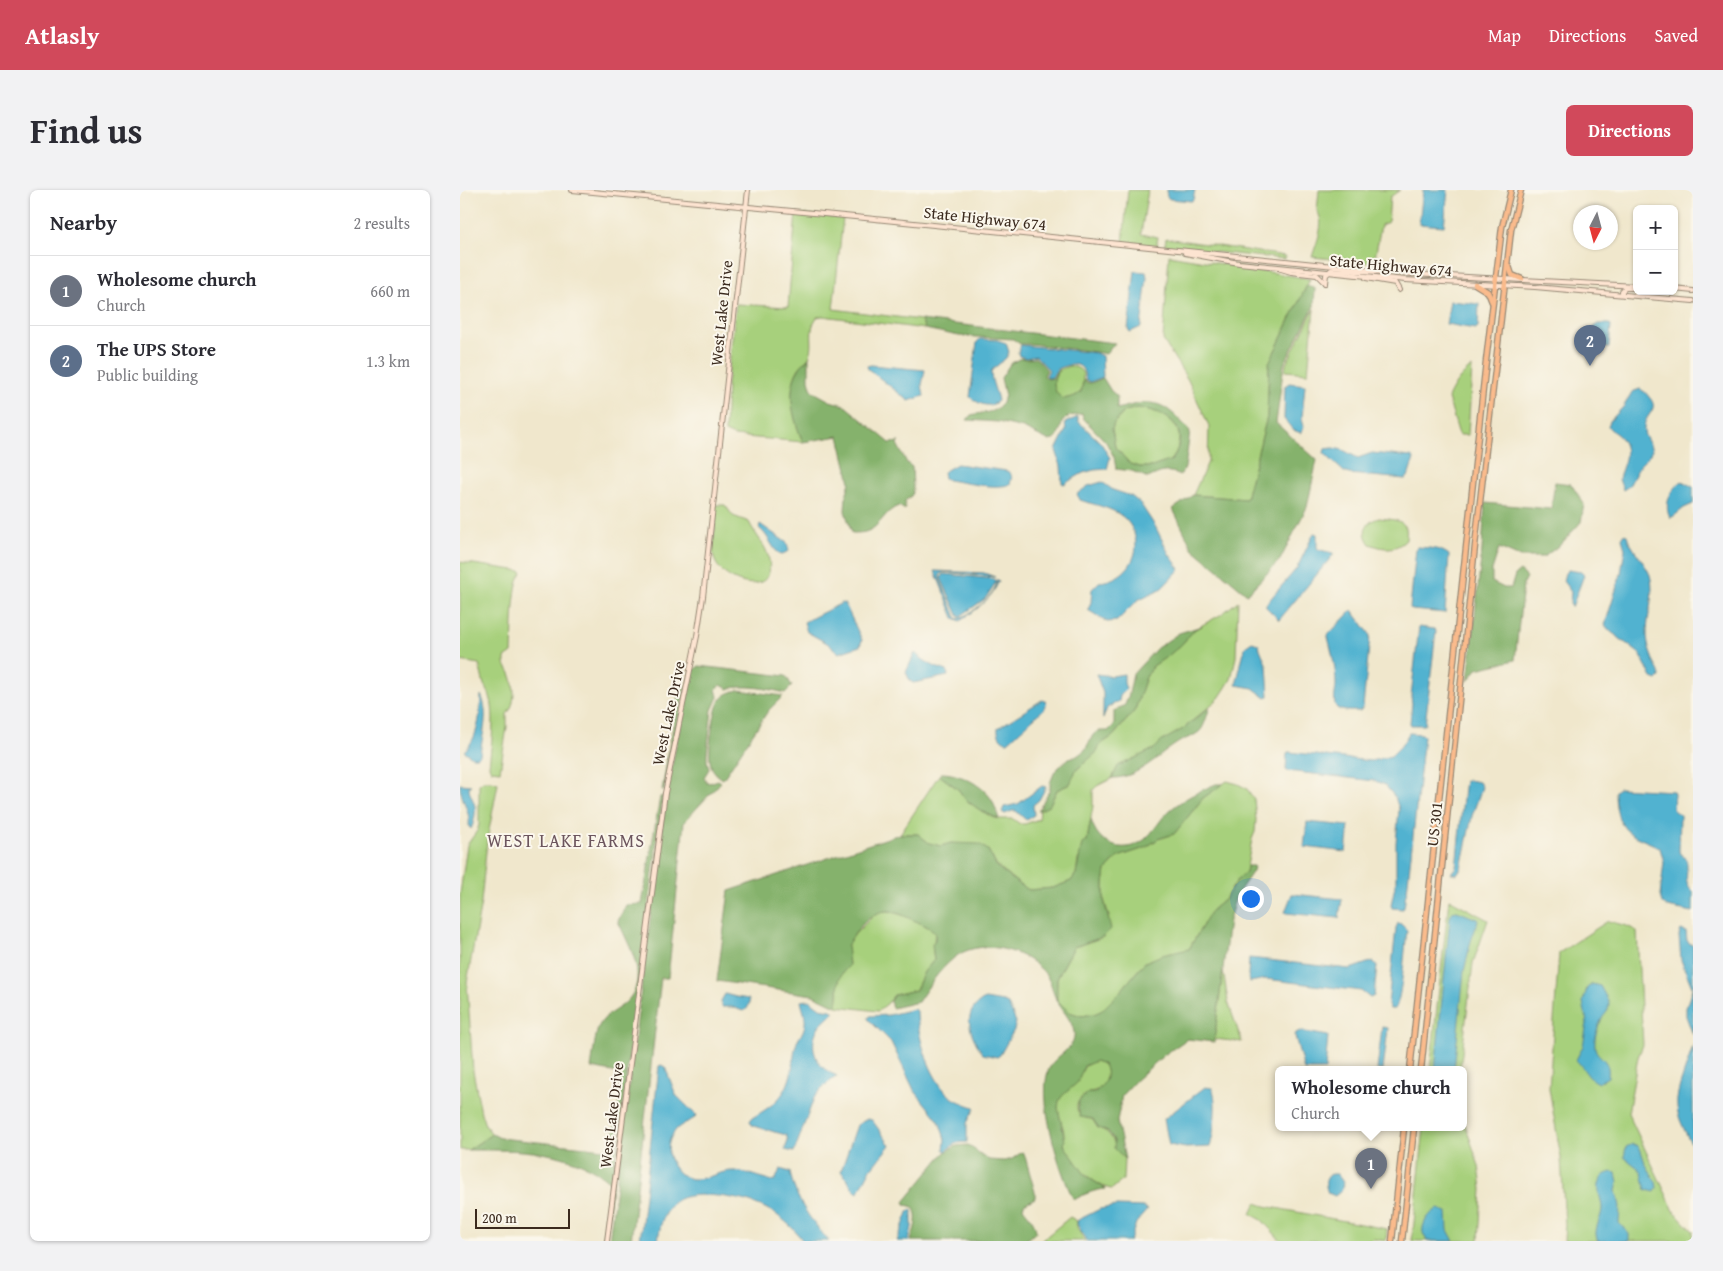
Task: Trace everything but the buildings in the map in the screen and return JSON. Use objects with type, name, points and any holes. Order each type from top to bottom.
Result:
[{"type":"main road","name":"State Highway 674","points":[[572,190],[1387,271],[1633,287]]},
{"type":"main road","name":"West Lake Drive","points":[[607,1241],[664,803],[703,597],[748,190]]},
{"type":"main road","name":"US 301","points":[[1410,1066],[1496,278],[1502,227],[1511,190]]},
{"type":"main road","name":"US 301","points":[[1420,1066],[1512,221],[1521,190]]},
{"type":"main road","name":"State Highway 674","points":[[1156,248],[1239,263],[1334,273],[1407,280],[1535,287],[1693,301]]},
{"type":"main road","points":[[1508,260],[1512,275],[1522,279]]},
{"type":"main road","points":[[1274,266],[1287,272],[1317,275],[1325,283]]},
{"type":"main road","points":[[1325,283],[1328,272],[1336,270],[1377,273],[1387,271]]},
{"type":"main road","points":[[1325,283],[1329,275],[1334,273]]},
{"type":"main road","points":[[1357,275],[1395,283],[1399,290],[1407,280]]},
{"type":"main road","points":[[1476,284],[1488,292],[1493,306]]},
{"type":"main road","points":[[1622,294],[1624,288],[1633,287]]},
{"type":"main road","points":[[1678,290],[1693,291]]},
{"type":"main road","points":[[1422,957],[1432,959]]},
{"type":"main road","points":[[1392,1241],[1404,1131]]},
{"type":"main road","points":[[1402,1241],[1414,1131]]},
{"type":"green space","points":[[1128,190],[1148,190],[1141,234],[1158,237],[1157,243],[1159,247],[1123,243]]},
{"type":"green space","points":[[1319,190],[1400,190],[1390,197],[1388,222],[1381,225],[1374,263],[1312,257],[1318,240],[1321,221],[1317,211]]},
{"type":"green space","points":[[796,213],[843,218],[833,309],[921,320],[925,329],[823,316],[817,317],[812,327],[810,355],[798,370],[792,388],[794,416],[803,442],[734,436],[725,432],[727,385],[736,304],[788,307]]},
{"type":"green space","points":[[1166,238],[1285,256],[1285,259],[1163,247]]},
{"type":"green space","points":[[1169,255],[1310,279],[1269,363],[1267,417],[1246,499],[1193,495],[1208,462],[1209,426],[1188,380],[1163,340]]},
{"type":"green space","points":[[1307,285],[1315,288],[1314,306],[1284,364],[1276,423],[1317,460],[1307,507],[1280,560],[1247,594],[1192,548],[1173,509],[1193,495],[1246,499],[1267,417],[1269,363]]},
{"type":"green space","points":[[1314,309],[1308,373],[1285,371],[1286,364]]},
{"type":"green space","points":[[921,320],[1115,343],[1106,354],[1020,344],[1013,339],[959,336],[925,329]]},
{"type":"green space","points":[[809,358],[809,380],[812,391],[830,401],[844,405],[890,443],[899,442],[897,444],[907,463],[912,467],[912,495],[905,501],[905,510],[899,506],[894,508],[876,526],[866,532],[852,533],[845,511],[846,496],[850,482],[839,436],[803,442],[797,425],[792,406],[792,387],[799,369]]},
{"type":"green space","points":[[1021,358],[1036,358],[1047,370],[1044,376],[1048,379],[1053,378],[1058,370],[1060,370],[1055,377],[1054,386],[1057,393],[1064,399],[1081,392],[1084,379],[1086,382],[1091,383],[1103,378],[1111,391],[1117,396],[1117,409],[1141,403],[1158,404],[1165,408],[1190,431],[1185,468],[1180,475],[1164,472],[1148,478],[1132,471],[1116,469],[1114,457],[1106,442],[1083,418],[1082,414],[1070,416],[1063,420],[1058,436],[1050,441],[1023,428],[998,422],[967,420],[971,415],[992,411],[999,406],[1005,396],[1001,378],[1010,364]],"holes":[[[1138,408],[1149,410],[1168,418],[1174,424],[1178,431],[1178,449],[1172,460],[1152,467],[1140,467],[1130,464],[1115,447],[1112,429],[1114,423],[1125,411]]]},
{"type":"green space","points":[[1069,366],[1082,371],[1083,382],[1081,392],[1064,399],[1054,387],[1054,379],[1059,370]]},
{"type":"green space","points":[[1472,367],[1468,435],[1459,435],[1448,398],[1458,381]]},
{"type":"green space","points":[[1138,408],[1159,413],[1174,424],[1178,431],[1179,439],[1172,460],[1152,467],[1140,467],[1130,464],[1115,447],[1112,429],[1114,423],[1125,411]]},
{"type":"green space","points":[[1555,482],[1571,484],[1584,504],[1581,522],[1561,544],[1544,557],[1520,557],[1499,548],[1492,570],[1492,582],[1504,588],[1511,588],[1515,575],[1520,571],[1527,577],[1523,585],[1515,660],[1477,669],[1468,681],[1485,503],[1551,509]]},
{"type":"green space","points":[[714,505],[725,505],[733,516],[749,522],[768,555],[769,572],[765,579],[758,583],[749,584],[739,581],[722,571],[716,563],[713,550],[715,528]]},
{"type":"green space","points":[[1379,518],[1402,523],[1406,528],[1406,540],[1398,546],[1389,548],[1370,544],[1365,532],[1366,528],[1370,522]]},
{"type":"green space","points":[[460,562],[521,571],[522,573],[516,587],[512,653],[505,658],[512,680],[514,695],[512,705],[507,714],[507,727],[500,771],[491,770],[489,766],[493,713],[489,692],[484,685],[479,664],[460,661]]},
{"type":"green space","points":[[1238,601],[1236,657],[1231,679],[1219,698],[1183,729],[1154,749],[1119,766],[1113,778],[1093,790],[1093,806],[1087,841],[1078,860],[1076,874],[1071,881],[1053,888],[1029,890],[997,866],[988,850],[951,843],[941,846],[929,843],[918,834],[900,834],[939,775],[958,789],[966,800],[990,816],[998,819],[1013,819],[1020,824],[1039,819],[1040,810],[1049,806],[1057,790],[1070,784],[1076,770],[1089,759],[1101,744],[1113,736],[1135,710],[1146,677],[1153,666],[1181,645],[1195,629],[1222,614]]},
{"type":"green space","points":[[1202,626],[1195,629],[1181,645],[1153,666],[1146,677],[1135,710],[1113,736],[1101,744],[1096,753],[1076,770],[1070,784],[1057,790],[1049,806],[1038,811],[1050,789],[1050,783],[1055,771],[1069,758],[1077,756],[1085,750],[1093,735],[1098,731],[1108,731],[1114,725],[1114,711],[1125,705],[1133,674],[1157,648],[1179,633]]},
{"type":"green space","points":[[699,666],[786,676],[792,686],[785,693],[749,687],[728,689],[721,685],[716,689],[718,697],[712,710],[707,753],[709,769],[704,777],[709,783],[718,780],[721,782],[684,822],[668,978],[661,978],[631,1241],[614,1239],[609,1241],[666,795],[691,672]]},
{"type":"green space","points":[[680,686],[685,686],[664,791],[662,790]]},
{"type":"green space","points":[[738,690],[783,696],[768,711],[723,779],[714,772],[711,764],[712,728],[718,703],[728,693]]},
{"type":"green space","points":[[1210,707],[1199,732],[1173,746],[1140,770],[1122,777],[1112,778],[1118,766],[1154,749],[1162,741],[1183,729]]},
{"type":"green space","points":[[941,773],[962,777],[976,784],[992,800],[999,819],[981,811],[966,800],[958,789],[939,775]]},
{"type":"green space","points":[[483,781],[498,783],[487,841],[481,902],[467,983],[473,1071],[481,1113],[485,1125],[492,1134],[468,1150],[460,1150],[460,894],[467,845],[479,825],[479,784]]},
{"type":"green space","points":[[1227,781],[1247,789],[1254,799],[1255,832],[1246,872],[1238,879],[1225,899],[1211,911],[1189,949],[1145,962],[1101,1011],[1082,1016],[1068,1012],[1056,1000],[1057,978],[1074,947],[1103,937],[1109,916],[1104,900],[1106,870],[1118,857],[1145,848],[1158,839],[1174,834],[1203,798]]},
{"type":"green space","points":[[1216,784],[1223,784],[1203,798],[1174,834],[1158,839],[1145,848],[1118,857],[1106,870],[1104,900],[1111,929],[1103,937],[1074,947],[1057,978],[1057,1000],[1069,1012],[1082,1016],[1101,1011],[1145,962],[1162,955],[1189,949],[1211,911],[1225,899],[1238,879],[1246,872],[1247,866],[1254,866],[1253,871],[1236,896],[1229,920],[1214,1042],[1187,1039],[1164,1055],[1122,1095],[1117,1121],[1125,1159],[1114,1148],[1112,1137],[1098,1128],[1093,1119],[1080,1117],[1079,1101],[1088,1092],[1095,1092],[1101,1086],[1106,1077],[1104,1065],[1096,1061],[1084,1066],[1078,1082],[1059,1101],[1058,1108],[1065,1141],[1064,1145],[1086,1176],[1106,1189],[1097,1190],[1074,1200],[1062,1172],[1051,1132],[1045,1093],[1051,1065],[1069,1047],[1074,1038],[1074,1032],[1071,1023],[1056,999],[1046,976],[1041,969],[1022,956],[998,948],[986,947],[964,952],[943,968],[918,1002],[892,1008],[890,1001],[894,995],[916,990],[924,972],[934,960],[932,944],[935,940],[935,932],[898,913],[883,911],[864,922],[847,946],[849,966],[839,981],[836,1006],[813,995],[717,981],[729,891],[900,834],[918,834],[929,843],[941,846],[951,843],[979,844],[988,850],[997,867],[1029,890],[1053,888],[1071,881],[1076,874],[1082,844],[1087,841],[1091,819],[1094,828],[1105,841],[1119,847],[1136,845],[1148,837],[1174,807],[1203,789]]},
{"type":"green space","points":[[663,796],[605,1241],[603,1241],[610,1182],[595,1171],[561,1157],[543,1153],[468,1150],[492,1134],[500,1138],[605,1149],[612,1144],[620,1085],[618,1073],[591,1068],[595,1040],[601,1022],[625,1003],[633,994],[636,984],[637,974],[632,952],[618,921],[626,905],[642,904],[660,797]]},
{"type":"green space","points":[[1449,899],[1488,920],[1473,963],[1460,1066],[1430,1066]]},
{"type":"green space","points":[[888,911],[913,919],[935,932],[934,960],[924,972],[916,990],[894,995],[878,1011],[836,1006],[839,981],[849,965],[847,946],[855,934],[877,912]]},
{"type":"green space","points":[[1608,921],[1637,931],[1643,1045],[1638,1057],[1628,1113],[1674,1211],[1693,1231],[1693,1241],[1564,1241],[1565,1224],[1561,1158],[1549,1088],[1559,953]]},
{"type":"green space","points":[[1223,970],[1228,1002],[1242,1042],[1214,1039]]},
{"type":"green space","points":[[1096,1061],[1105,1065],[1106,1079],[1101,1087],[1088,1092],[1080,1099],[1077,1109],[1080,1115],[1092,1119],[1098,1128],[1111,1137],[1124,1159],[1123,1180],[1112,1189],[1106,1188],[1092,1179],[1072,1160],[1064,1145],[1064,1131],[1058,1109],[1059,1099],[1076,1082],[1083,1069],[1088,1064]]},
{"type":"green space","points":[[1467,1130],[1479,1166],[1482,1189],[1479,1241],[1412,1241],[1424,1131]]},
{"type":"green space","points":[[968,1145],[989,1160],[1004,1161],[1012,1159],[1022,1152],[1024,1153],[1035,1198],[1024,1204],[1023,1208],[1033,1222],[1036,1232],[1025,1241],[911,1241],[916,1224],[916,1215],[913,1207],[906,1205],[904,1202],[944,1153],[956,1146]]},
{"type":"green space","points":[[1256,1203],[1387,1229],[1386,1241],[1374,1239],[1370,1241],[1281,1241],[1262,1220],[1251,1214]]},
{"type":"green space","points":[[1070,1217],[1077,1221],[1078,1229],[1085,1241],[1041,1241]]},
{"type":"water","points":[[1166,190],[1195,190],[1193,200],[1191,201],[1170,199],[1167,197]]},
{"type":"water","points":[[1423,190],[1448,190],[1444,226],[1419,224]]},
{"type":"water","points":[[1135,271],[1146,272],[1147,277],[1141,327],[1130,332],[1128,329]]},
{"type":"water","points":[[1450,301],[1479,304],[1478,327],[1475,329],[1446,324]]},
{"type":"water","points":[[1598,324],[1611,325],[1609,348],[1591,347],[1593,327]]},
{"type":"water","points":[[980,339],[997,340],[1006,343],[1009,352],[1006,358],[991,371],[998,401],[991,405],[980,403],[970,397],[977,342]]},
{"type":"water","points":[[1021,345],[1096,353],[1102,356],[1103,377],[1090,382],[1086,380],[1082,368],[1073,364],[1057,369],[1052,377],[1048,378],[1046,376],[1049,370],[1036,356],[1026,358],[1019,356],[1018,352]]},
{"type":"water","points":[[867,366],[925,370],[922,385],[924,396],[909,401],[868,369]]},
{"type":"water","points":[[1289,383],[1305,385],[1302,418],[1304,427],[1301,433],[1293,430],[1284,419],[1285,386]]},
{"type":"water","points":[[1640,389],[1644,391],[1653,405],[1644,428],[1652,450],[1640,465],[1629,486],[1623,490],[1619,479],[1626,453],[1624,443],[1608,426],[1610,421],[1624,406],[1632,392]]},
{"type":"water","points":[[1078,417],[1078,421],[1101,443],[1110,458],[1107,469],[1083,473],[1064,484],[1062,483],[1061,466],[1056,450],[1066,430],[1065,423]]},
{"type":"water","points":[[1325,449],[1343,450],[1358,458],[1372,453],[1411,457],[1414,459],[1408,477],[1405,479],[1349,474],[1344,472],[1324,453]]},
{"type":"water","points":[[957,464],[1007,471],[1012,476],[1010,484],[1005,486],[989,486],[944,478],[943,472]]},
{"type":"water","points":[[1682,481],[1693,487],[1693,504],[1670,518],[1667,508],[1669,498]]},
{"type":"water","points":[[1102,482],[1113,490],[1131,496],[1140,503],[1155,526],[1169,554],[1180,569],[1162,588],[1138,600],[1117,621],[1107,622],[1088,610],[1092,589],[1099,582],[1116,577],[1129,566],[1133,559],[1136,542],[1132,529],[1123,517],[1108,509],[1080,500],[1077,494],[1088,486]]},
{"type":"water","points":[[760,524],[787,543],[789,551],[780,555],[759,528]]},
{"type":"water","points":[[1314,533],[1317,534],[1317,548],[1333,553],[1333,555],[1279,620],[1266,607],[1266,604],[1297,568]]},
{"type":"water","points":[[1623,534],[1627,535],[1645,565],[1652,582],[1647,637],[1651,655],[1660,675],[1657,680],[1652,678],[1640,654],[1605,625],[1621,573],[1625,549],[1622,539]]},
{"type":"water","points":[[1418,547],[1438,550],[1449,555],[1445,613],[1412,610],[1410,608],[1416,549]]},
{"type":"water","points":[[1568,570],[1581,572],[1584,575],[1572,607],[1570,604],[1571,592],[1563,581]]},
{"type":"water","points":[[935,571],[984,573],[995,577],[944,572],[940,575],[940,579],[958,619],[982,604],[960,621],[954,618]]},
{"type":"water","points":[[944,574],[994,579],[996,582],[985,599],[959,617],[941,578]]},
{"type":"water","points":[[842,603],[845,604],[862,640],[860,646],[839,653],[827,643],[807,632],[804,622]]},
{"type":"water","points":[[1352,610],[1370,636],[1363,707],[1360,711],[1342,710],[1336,706],[1334,700],[1336,685],[1334,661],[1328,637]]},
{"type":"water","points":[[1419,627],[1436,631],[1425,725],[1411,725],[1411,696]]},
{"type":"water","points":[[1252,642],[1258,644],[1267,666],[1269,696],[1266,698],[1253,688],[1236,685],[1245,647]]},
{"type":"water","points":[[915,653],[930,664],[947,671],[948,676],[913,683],[910,681],[906,672]]},
{"type":"water","points":[[1096,674],[1112,676],[1124,674],[1126,689],[1120,696],[1119,701],[1107,708],[1103,719],[1103,693]]},
{"type":"water","points":[[481,695],[485,710],[484,732],[480,755],[472,757],[464,751],[476,733]]},
{"type":"water","points":[[1042,700],[1047,702],[1045,708],[1008,742],[1001,739],[998,728]]},
{"type":"water","points":[[1409,733],[1422,734],[1424,736],[1407,891],[1403,909],[1392,908],[1391,905],[1396,881],[1396,843],[1399,809],[1395,797],[1385,785],[1375,781],[1286,770],[1288,752],[1371,761],[1391,756],[1401,746]]},
{"type":"water","points":[[1465,781],[1479,782],[1482,787],[1472,816],[1461,868],[1457,874],[1451,873],[1456,867],[1464,788]]},
{"type":"water","points":[[460,784],[471,785],[469,786],[475,809],[471,829],[469,827]]},
{"type":"water","points":[[1042,786],[1046,787],[1039,800],[1033,805],[1034,815],[1026,820],[1016,811],[1005,814],[1002,812],[1004,807],[1018,804]]},
{"type":"water","points":[[1619,788],[1673,791],[1673,809],[1680,815],[1679,851],[1687,864],[1687,881],[1693,892],[1693,912],[1667,907],[1662,903],[1660,896],[1664,862],[1660,848],[1629,833],[1621,823],[1615,791]]},
{"type":"water","points":[[1307,822],[1349,826],[1346,852],[1304,847]]},
{"type":"water","points":[[1292,894],[1342,899],[1339,918],[1286,913]]},
{"type":"water","points":[[1457,911],[1478,921],[1464,971],[1454,1066],[1435,1066],[1450,917],[1452,912]]},
{"type":"water","points":[[1398,923],[1407,930],[1400,995],[1395,1009],[1390,1009],[1388,1004]]},
{"type":"water","points":[[1681,930],[1686,932],[1687,941],[1693,946],[1693,1035],[1686,1016],[1686,1007],[1692,987],[1681,960],[1679,936]]},
{"type":"water","points":[[1249,958],[1350,969],[1373,961],[1377,966],[1374,996],[1370,998],[1361,991],[1266,979],[1250,982],[1248,975]]},
{"type":"water","points":[[1592,984],[1600,986],[1609,1002],[1607,1012],[1601,1020],[1595,1037],[1597,1053],[1607,1065],[1608,1070],[1608,1077],[1598,1083],[1588,1076],[1576,1060],[1583,1046],[1587,1023],[1583,1002],[1587,988]]},
{"type":"water","points":[[725,994],[749,999],[749,1005],[743,1011],[732,1007],[722,1007],[721,1001]]},
{"type":"water","points":[[985,999],[1008,1004],[1016,1022],[1014,1030],[997,1057],[983,1054],[971,1032],[970,1017],[972,1010]]},
{"type":"water","points":[[809,1000],[820,1008],[834,1012],[823,1021],[817,1030],[814,1048],[820,1064],[827,1071],[837,1076],[824,1086],[814,1098],[794,1152],[785,1150],[788,1140],[786,1135],[753,1126],[750,1121],[780,1097],[788,1083],[795,1050],[805,1023],[801,1001]]},
{"type":"water","points":[[914,1009],[917,1011],[919,1032],[926,1056],[942,1088],[952,1097],[975,1108],[967,1123],[967,1142],[956,1143],[946,1151],[944,1150],[945,1139],[939,1121],[914,1090],[891,1042],[868,1019],[870,1016],[889,1015]]},
{"type":"water","points":[[1382,1027],[1388,1028],[1383,1066],[1377,1066]]},
{"type":"water","points":[[1300,1031],[1328,1036],[1325,1066],[1303,1066],[1295,1036]]},
{"type":"water","points":[[1693,1045],[1693,1148],[1679,1117],[1677,1100]]},
{"type":"water","points":[[659,1066],[665,1067],[676,1095],[697,1116],[677,1128],[668,1146],[669,1156],[679,1173],[693,1179],[700,1179],[728,1171],[735,1171],[773,1181],[776,1179],[780,1169],[790,1172],[792,1182],[805,1209],[829,1241],[803,1241],[785,1221],[766,1208],[744,1200],[704,1195],[683,1198],[675,1202],[664,1216],[658,1241],[640,1241]]},
{"type":"water","points":[[1205,1087],[1212,1088],[1215,1100],[1214,1126],[1210,1147],[1186,1148],[1169,1145],[1164,1119]]},
{"type":"water","points":[[867,1119],[872,1120],[890,1145],[870,1170],[858,1193],[841,1171],[857,1125]]},
{"type":"water","points":[[1633,1144],[1640,1148],[1645,1163],[1656,1182],[1657,1188],[1655,1192],[1646,1190],[1642,1173],[1624,1157],[1626,1147]]},
{"type":"water","points":[[1612,1172],[1616,1173],[1618,1182],[1616,1191],[1620,1206],[1619,1223],[1629,1234],[1629,1241],[1598,1241],[1596,1237],[1596,1229],[1602,1209],[1599,1184],[1603,1176]]},
{"type":"water","points":[[1331,1174],[1337,1174],[1343,1182],[1342,1190],[1335,1196],[1328,1193],[1326,1187],[1326,1180]]},
{"type":"water","points":[[1117,1206],[1143,1207],[1147,1210],[1136,1223],[1130,1241],[1087,1241],[1077,1224],[1078,1220],[1100,1209]]},
{"type":"water","points":[[1438,1209],[1447,1212],[1448,1230],[1454,1241],[1427,1241],[1423,1233],[1425,1222]]},
{"type":"water","points":[[909,1210],[912,1210],[912,1227],[909,1241],[897,1241]]},
{"type":"place","name":"The UPS Store","points":[[1590,366]]},
{"type":"place","name":"Wholesome church","points":[[1371,1189]]},
{"type":"district","name":"WEST LAKE FARMS","points":[[566,840]]}]
